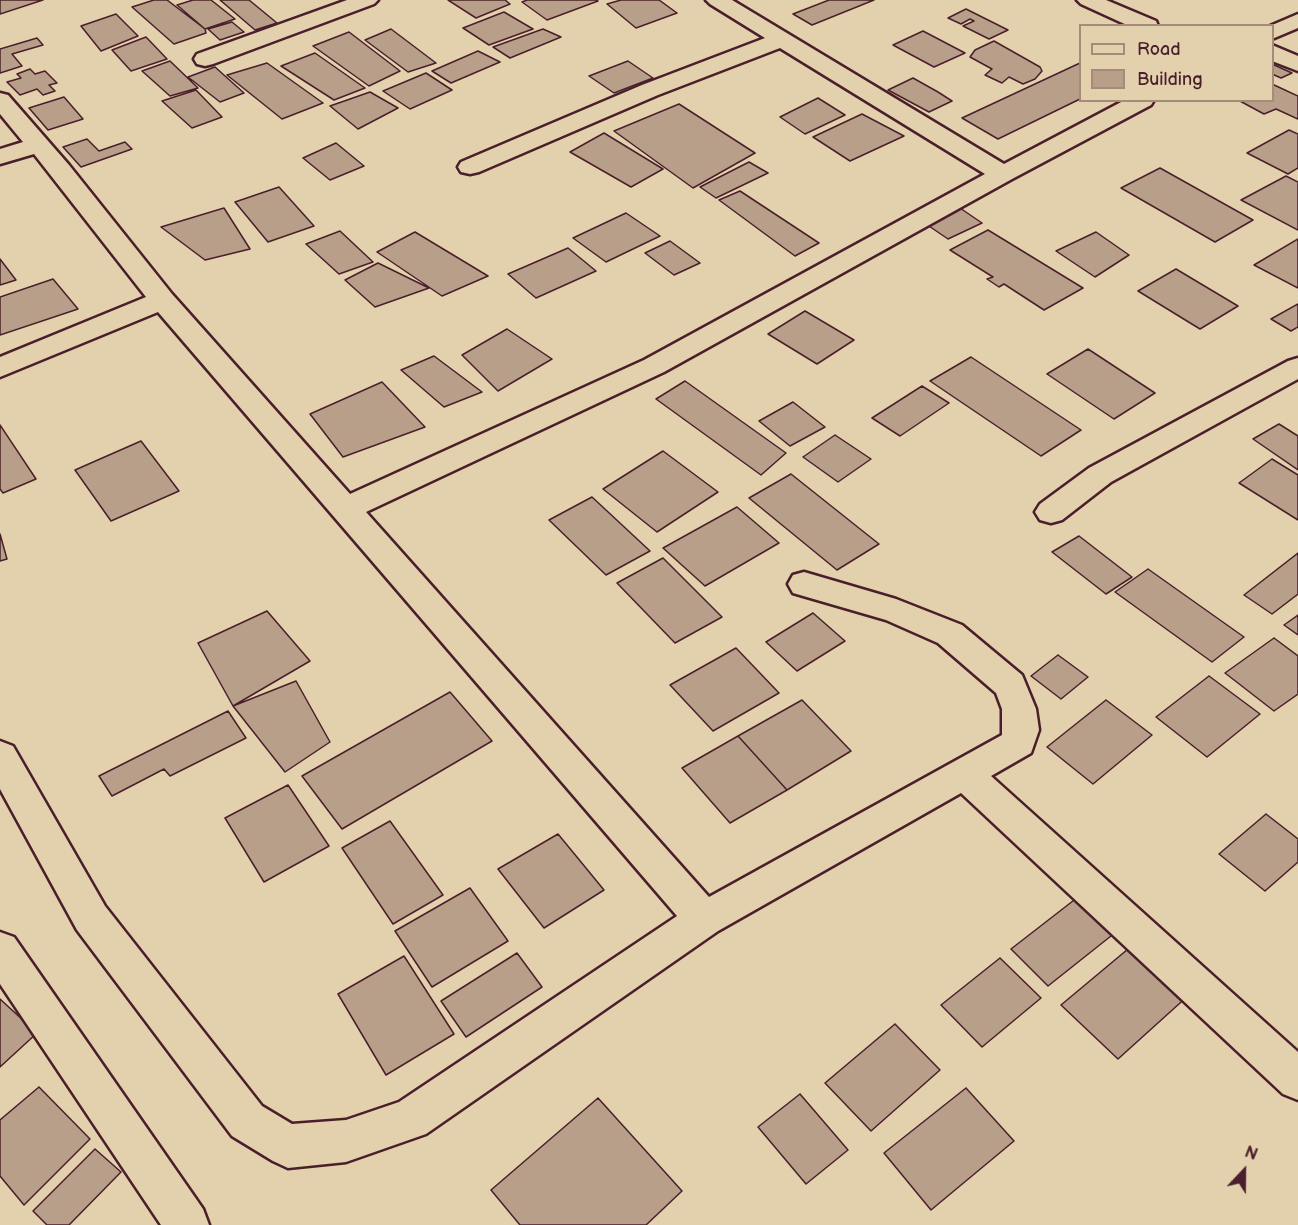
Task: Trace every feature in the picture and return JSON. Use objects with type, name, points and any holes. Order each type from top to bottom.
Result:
[{"type":"street","points":[[205,59],[367,0]]},
{"type":"street","points":[[717,0],[1003,174]]},
{"type":"street","points":[[1088,0],[1143,24]]},
{"type":"street","points":[[1274,32],[1298,21]]},
{"type":"street","points":[[470,167],[650,90],[780,40]]},
{"type":"street","points":[[1274,53],[1298,64]]},
{"type":"street","points":[[0,100],[162,300],[347,508],[704,919]]},
{"type":"street","points":[[347,508],[654,366],[1003,174],[1139,102]]},
{"type":"street","points":[[0,157],[38,145]]},
{"type":"street","points":[[0,368],[162,300]]},
{"type":"street","points":[[1051,512],[1100,475],[1298,367]]},
{"type":"street","points":[[0,756],[91,918],[247,1121],[288,1146],[346,1141],[411,1119],[601,992],[704,919],[1018,743],[1021,730],[1019,709],[1010,685],[950,634],[896,611],[804,584]]},
{"type":"street","points":[[965,774],[1298,1080]]},
{"type":"street","points":[[0,950],[187,1225]]},
{"type":"building","points":[[0,0],[43,0],[0,14]]},
{"type":"building","points":[[154,0],[167,0],[205,29],[206,33],[174,44],[132,7]]},
{"type":"building","points":[[193,0],[211,0],[235,19],[205,29],[177,5]]},
{"type":"building","points":[[220,0],[249,0],[277,23],[255,30]]},
{"type":"building","points":[[448,0],[505,0],[510,4],[476,18]]},
{"type":"building","points":[[527,0],[598,1],[547,20],[522,2]]},
{"type":"building","points":[[621,0],[659,0],[677,13],[636,28],[607,4]]},
{"type":"building","points":[[829,0],[874,0],[812,25],[793,14]]},
{"type":"building","points":[[966,9],[1008,30],[989,39],[963,26],[974,21],[970,19],[961,24],[948,18]]},
{"type":"building","points":[[504,12],[533,29],[489,45],[463,28]]},
{"type":"building","points":[[116,14],[138,36],[101,51],[81,26]]},
{"type":"building","points":[[232,22],[244,32],[220,40],[208,29]]},
{"type":"building","points":[[391,29],[436,63],[408,72],[365,40]]},
{"type":"building","points":[[543,29],[561,37],[510,58],[493,47]]},
{"type":"building","points":[[923,31],[965,53],[934,67],[893,45]]},
{"type":"building","points":[[349,32],[400,71],[369,86],[313,46]]},
{"type":"building","points":[[146,37],[167,59],[131,71],[112,50]]},
{"type":"building","points":[[37,38],[43,45],[12,54],[22,66],[0,73],[0,49]]},
{"type":"building","points":[[994,41],[1040,67],[1042,71],[1035,79],[1023,84],[1009,77],[1002,83],[985,75],[992,69],[970,57],[975,50]]},
{"type":"building","points":[[478,51],[500,62],[451,83],[432,71]]},
{"type":"building","points":[[315,53],[365,88],[334,100],[281,66]]},
{"type":"building","points":[[170,61],[198,88],[170,96],[142,71]]},
{"type":"building","points":[[628,61],[653,78],[614,93],[589,76]]},
{"type":"building","points":[[267,63],[323,103],[282,119],[227,75]]},
{"type":"building","points":[[1079,63],[1079,99],[998,139],[962,118]]},
{"type":"building","points":[[1274,65],[1292,73],[1281,78],[1274,75]]},
{"type":"building","points":[[215,67],[244,93],[220,102],[188,77]]},
{"type":"building","points":[[30,69],[35,74],[45,71],[57,83],[49,85],[55,91],[43,95],[37,89],[20,95],[7,82],[21,78],[17,74]]},
{"type":"building","points":[[426,73],[452,90],[410,109],[383,91]]},
{"type":"building","points":[[913,78],[952,101],[929,112],[888,90]]},
{"type":"building","points":[[1274,85],[1298,96],[1298,119],[1276,109],[1264,114],[1242,102],[1274,102]]},
{"type":"building","points":[[196,90],[222,117],[192,128],[162,101]]},
{"type":"building","points":[[370,92],[398,108],[358,129],[330,106]]},
{"type":"building","points":[[64,97],[83,119],[48,130],[29,108]]},
{"type":"building","points":[[818,98],[845,115],[805,134],[780,117]]},
{"type":"building","points":[[679,104],[755,153],[693,188],[614,131]]},
{"type":"building","points":[[862,114],[904,136],[850,161],[813,137]]},
{"type":"building","points":[[1289,130],[1298,134],[1298,168],[1288,174],[1247,153]]},
{"type":"building","points":[[604,133],[663,169],[631,187],[570,152]]},
{"type":"building","points":[[87,139],[99,151],[125,142],[132,149],[81,167],[63,147]]},
{"type":"building","points":[[336,143],[364,166],[330,180],[303,158]]},
{"type":"building","points":[[749,162],[768,173],[716,198],[700,187]]},
{"type":"building","points":[[1160,168],[1253,220],[1215,242],[1121,188]]},
{"type":"building","points":[[1286,176],[1298,182],[1298,230],[1241,200]]},
{"type":"building","points":[[279,187],[314,226],[268,242],[235,202]]},
{"type":"building","points":[[740,191],[819,243],[795,256],[719,200]]},
{"type":"building","points":[[957,206],[982,223],[948,239],[923,222]]},
{"type":"building","points":[[224,208],[250,249],[205,260],[161,227]]},
{"type":"building","points":[[626,213],[660,236],[606,262],[573,238]]},
{"type":"building","points":[[988,230],[1083,288],[1044,310],[1004,284],[999,287],[987,279],[993,277],[950,250]]},
{"type":"building","points":[[340,231],[373,262],[339,274],[306,244]]},
{"type":"building","points":[[415,232],[488,276],[442,296],[377,252]]},
{"type":"building","points":[[1096,232],[1129,255],[1095,277],[1056,251]]},
{"type":"building","points":[[1298,239],[1298,288],[1254,265]]},
{"type":"building","points":[[670,241],[700,263],[674,275],[645,253]]},
{"type":"building","points":[[568,248],[596,271],[536,298],[508,274]]},
{"type":"building","points":[[0,259],[16,280],[0,285]]},
{"type":"building","points":[[378,263],[429,288],[375,307],[345,280]]},
{"type":"building","points":[[1176,269],[1238,306],[1200,329],[1138,291]]},
{"type":"building","points":[[53,279],[78,309],[0,335],[0,297]]},
{"type":"building","points":[[1298,304],[1298,327],[1291,331],[1271,319]]},
{"type":"building","points":[[805,311],[854,340],[817,364],[768,334]]},
{"type":"building","points":[[507,329],[552,359],[498,391],[462,355]]},
{"type":"building","points":[[1088,349],[1155,393],[1114,419],[1047,374]]},
{"type":"building","points":[[434,356],[482,392],[444,407],[401,370]]},
{"type":"building","points":[[971,357],[1081,430],[1041,456],[930,381]]},
{"type":"building","points":[[685,381],[786,453],[761,475],[656,399]]},
{"type":"building","points":[[382,382],[425,427],[343,457],[310,414]]},
{"type":"building","points":[[922,386],[949,403],[900,436],[872,418]]},
{"type":"building","points":[[793,402],[825,427],[790,446],[759,421]]},
{"type":"building","points":[[1279,424],[1298,436],[1298,470],[1253,439]]},
{"type":"building","points":[[0,425],[36,479],[3,493],[0,489]]},
{"type":"building","points":[[835,435],[871,459],[838,482],[803,457]]},
{"type":"building","points":[[141,441],[179,491],[111,521],[75,470]]},
{"type":"building","points":[[663,451],[718,492],[657,532],[603,489]]},
{"type":"building","points":[[1272,459],[1298,475],[1298,520],[1239,483]]},
{"type":"building","points":[[791,474],[879,544],[837,570],[749,498]]},
{"type":"building","points":[[592,497],[650,551],[606,575],[549,520]]},
{"type":"building","points":[[737,507],[779,543],[705,586],[663,548]]},
{"type":"building","points":[[0,534],[7,559],[0,561]]},
{"type":"building","points":[[1079,536],[1132,577],[1106,594],[1052,552]]},
{"type":"building","points":[[1298,553],[1298,594],[1272,614],[1244,595]]},
{"type":"building","points":[[663,558],[722,617],[675,643],[617,583]]},
{"type":"building","points":[[1148,569],[1244,637],[1212,662],[1115,592]]},
{"type":"building","points":[[267,611],[310,661],[233,706],[198,643]]},
{"type":"building","points":[[813,613],[845,641],[797,671],[766,642]]},
{"type":"building","points":[[1298,615],[1298,635],[1284,625]]},
{"type":"building","points":[[1274,638],[1298,656],[1298,694],[1274,711],[1225,673]]},
{"type":"building","points":[[736,648],[779,693],[713,731],[670,685]]},
{"type":"building","points":[[1058,655],[1088,677],[1061,699],[1031,676]]},
{"type":"building","points":[[1209,676],[1260,714],[1207,757],[1156,717]]},
{"type":"building","points":[[296,681],[330,742],[285,772],[233,706]]},
{"type":"building","points":[[450,692],[492,741],[342,829],[302,776]]},
{"type":"building","points":[[802,700],[851,751],[787,790],[738,736]]},
{"type":"building","points":[[1106,700],[1152,735],[1093,784],[1047,747]]},
{"type":"building","points":[[228,711],[246,738],[170,776],[164,769],[112,796],[99,776]]},
{"type":"building","points":[[738,736],[787,790],[730,823],[682,768]]},
{"type":"building","points":[[288,785],[329,846],[264,882],[225,818]]},
{"type":"building","points":[[1266,814],[1298,839],[1298,862],[1265,891],[1219,854]]},
{"type":"building","points":[[390,821],[443,895],[393,924],[342,848]]},
{"type":"building","points":[[558,834],[604,890],[544,928],[498,869]]},
{"type":"building","points":[[470,888],[508,941],[432,987],[395,931]]},
{"type":"building","points":[[1078,897],[1116,932],[1048,986],[1011,949]]},
{"type":"building","points":[[1134,944],[1190,994],[1118,1059],[1061,1005]]},
{"type":"building","points":[[517,953],[542,987],[466,1037],[441,1001]]},
{"type":"building","points":[[404,956],[454,1034],[386,1075],[338,994]]},
{"type":"building","points":[[1000,958],[1041,998],[982,1047],[941,1005]]},
{"type":"building","points":[[0,999],[37,1033],[0,1067]]},
{"type":"building","points":[[895,1024],[940,1070],[871,1131],[825,1083]]},
{"type":"building","points":[[39,1087],[90,1139],[24,1205],[0,1176],[0,1120]]},
{"type":"building","points":[[966,1088],[1014,1141],[931,1210],[884,1153]]},
{"type":"building","points":[[800,1094],[848,1150],[806,1184],[758,1127]]},
{"type":"building","points":[[598,1098],[682,1191],[646,1225],[520,1225],[491,1190]]},
{"type":"building","points":[[95,1149],[121,1172],[69,1225],[47,1225],[33,1211]]}]
